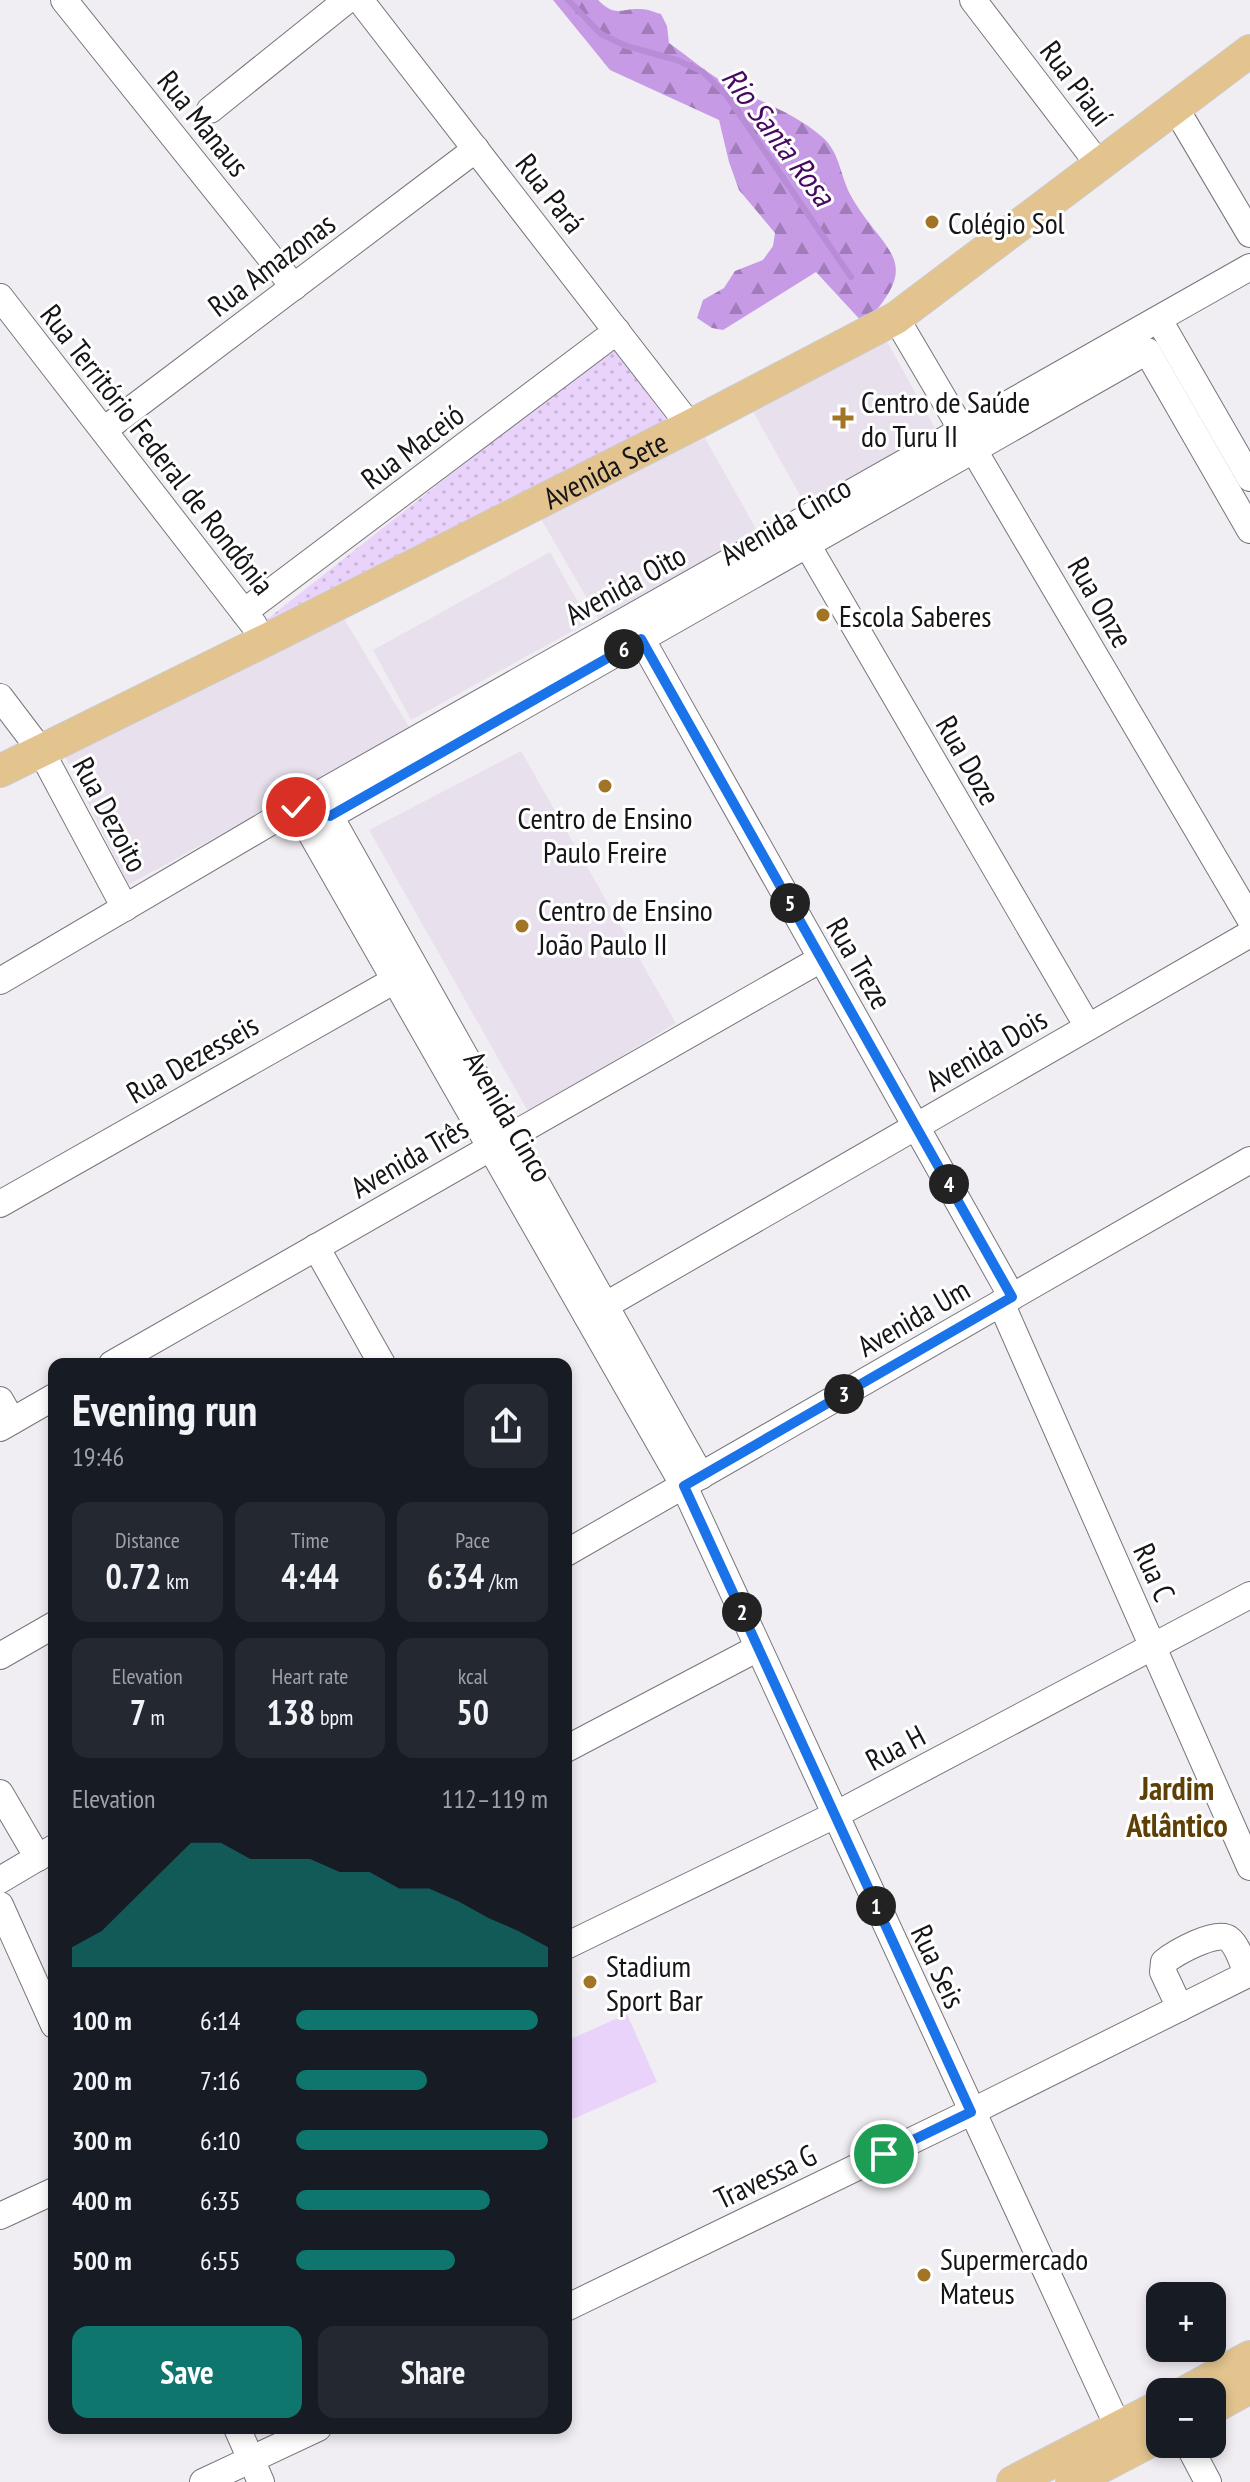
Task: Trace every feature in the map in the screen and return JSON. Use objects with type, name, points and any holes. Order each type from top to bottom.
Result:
[{"type":"main road","name":"Avenida Sete","points":[[0,771],[690,426],[896,318],[1250,51]]},
{"type":"main road","name":"Avenida Sete","points":[[1176,109],[1250,63]]},
{"type":"main road","points":[[1212,2378],[1250,2357]]},
{"type":"main road","points":[[1226,2400],[1250,2387]]},
{"type":"main road","points":[[1013,2482],[1146,2414]]},
{"type":"main road","points":[[1088,2478],[1146,2444]]},
{"type":"street","name":"Rua Manaus","points":[[64,0],[294,287]]},
{"type":"street","points":[[210,110],[347,0]]},
{"type":"street","name":"Rua Pará","points":[[360,0],[690,426]]},
{"type":"street","name":"Rua Piauí","points":[[973,0],[1100,166]]},
{"type":"street","points":[[1176,109],[1250,234]]},
{"type":"street","name":"Rua Amazonas","points":[[104,430],[476,149]]},
{"type":"street","points":[[969,440],[1159,320],[1250,267]]},
{"type":"street","name":"Rua Território Federal de Rondônia","points":[[0,297],[266,640]]},
{"type":"street","name":"Rua Onze","points":[[896,318],[1250,919]]},
{"type":"street","points":[[1159,320],[1147,351],[1241,494],[1250,530]]},
{"type":"street","points":[[1159,320],[1250,478]]},
{"type":"street","name":"Rua Maceió","points":[[244,612],[617,331]]},
{"type":"street","name":"Avenida Cinco","points":[[405,974],[330,816],[635,629],[969,440],[1147,351]]},
{"type":"street","name":"Rua Doze","points":[[801,535],[1088,1027]]},
{"type":"street","name":"Avenida Oito","points":[[0,981],[296,807],[635,629]]},
{"type":"street","name":"Rua Treze","points":[[635,629],[917,1126],[1006,1300]]},
{"type":"street","name":"Rua Dezoito","points":[[0,697],[41,751],[125,908]]},
{"type":"street","points":[[296,807],[330,816]]},
{"type":"street","name":"Avenida Cinco","points":[[296,807],[405,974],[693,1481]]},
{"type":"street","name":"Avenida Dois","points":[[596,1311],[1250,934]]},
{"type":"street","name":"Avenida Três","points":[[122,1358],[821,959]]},
{"type":"street","name":"Rua Dezesseis","points":[[0,1204],[405,974]]},
{"type":"street","name":"Avenida Um","points":[[572,1550],[1250,1160]]},
{"type":"street","points":[[316,1247],[379,1358]]},
{"type":"street","name":"Rua C","points":[[1006,1300],[1152,1646],[1250,1867]]},
{"type":"street","points":[[4,1416],[48,1399]]},
{"type":"street","name":"Rua Seis","points":[[693,1481],[758,1648],[1119,2429]]},
{"type":"street","name":"Rua H","points":[[572,1943],[835,1815],[1250,1595]]},
{"type":"street","points":[[0,1656],[48,1628]]},
{"type":"street","points":[[572,1746],[758,1648]]},
{"type":"street","points":[[0,1793],[46,1853],[0,1880]]},
{"type":"street","points":[[0,1905],[48,2012]]},
{"type":"street","points":[[1180,2008],[1163,1972],[1164,1962],[1172,1955],[1215,1936],[1225,1936],[1232,1941],[1249,1974]]},
{"type":"street","name":"Travessa G","points":[[572,2305],[1249,1974]]},
{"type":"street","points":[[0,2216],[48,2194]]},
{"type":"street","points":[[240,2434],[256,2471]]},
{"type":"street","points":[[203,2482],[256,2471],[309,2434]]},
{"type":"street","points":[[1195,2458],[1208,2482]]},
{"type":"shaded area","name":"Centro de Saúde do Turu II","points":[[884,336],[935,428],[806,506],[751,408]]},
{"type":"shaded area","points":[[612,347],[667,420],[265,621]]},
{"type":"shaded area","points":[[705,438],[756,529],[600,621],[541,519]]},
{"type":"shaded area","points":[[550,552],[589,622],[411,720],[373,650]]},
{"type":"shaded area","points":[[343,617],[411,730],[128,885],[65,756]]},
{"type":"shaded area","name":"Centro de Ensino João Paulo II","points":[[521,751],[676,1023],[529,1113],[369,830]]},
{"type":"shaded area","points":[[627,2014],[657,2082],[572,2119],[572,2038]]},
{"type":"green space","points":[[553,0],[598,0],[614,10],[643,9],[661,14],[667,26],[669,43],[726,84],[791,115],[827,142],[836,156],[851,196],[886,245],[896,270],[893,285],[883,302],[864,324],[816,272],[723,330],[712,328],[697,318],[703,300],[724,288],[735,271],[763,260],[773,246],[775,233],[739,190],[719,120],[610,70]]},
{"type":"waterway","name":"Rio Santa Rosa","points":[[568,0],[601,34],[626,46],[677,60],[703,72],[727,96],[851,277]]},
{"type":"place","name":"Colégio Sol","points":[[932,222]]},
{"type":"place","name":"Centro de Saúde do Turu II","points":[[843,418]]},
{"type":"place","name":"Escola Saberes","points":[[823,615]]},
{"type":"place","name":"Centro de Ensino Paulo Freire","points":[[605,786]]},
{"type":"place","name":"Centro de Ensino João Paulo II","points":[[522,926]]},
{"type":"place","name":"Stadium Sport Bar","points":[[590,1982]]},
{"type":"place","name":"Supermercado Mateus","points":[[924,2275]]},
{"type":"district","name":"Jardim Atlântico","points":[[1177,1806]]},
{"type":"route","points":[[296,807],[330,816],[641,639],[1012,1297],[684,1486],[971,2112],[884,2154]]}]
